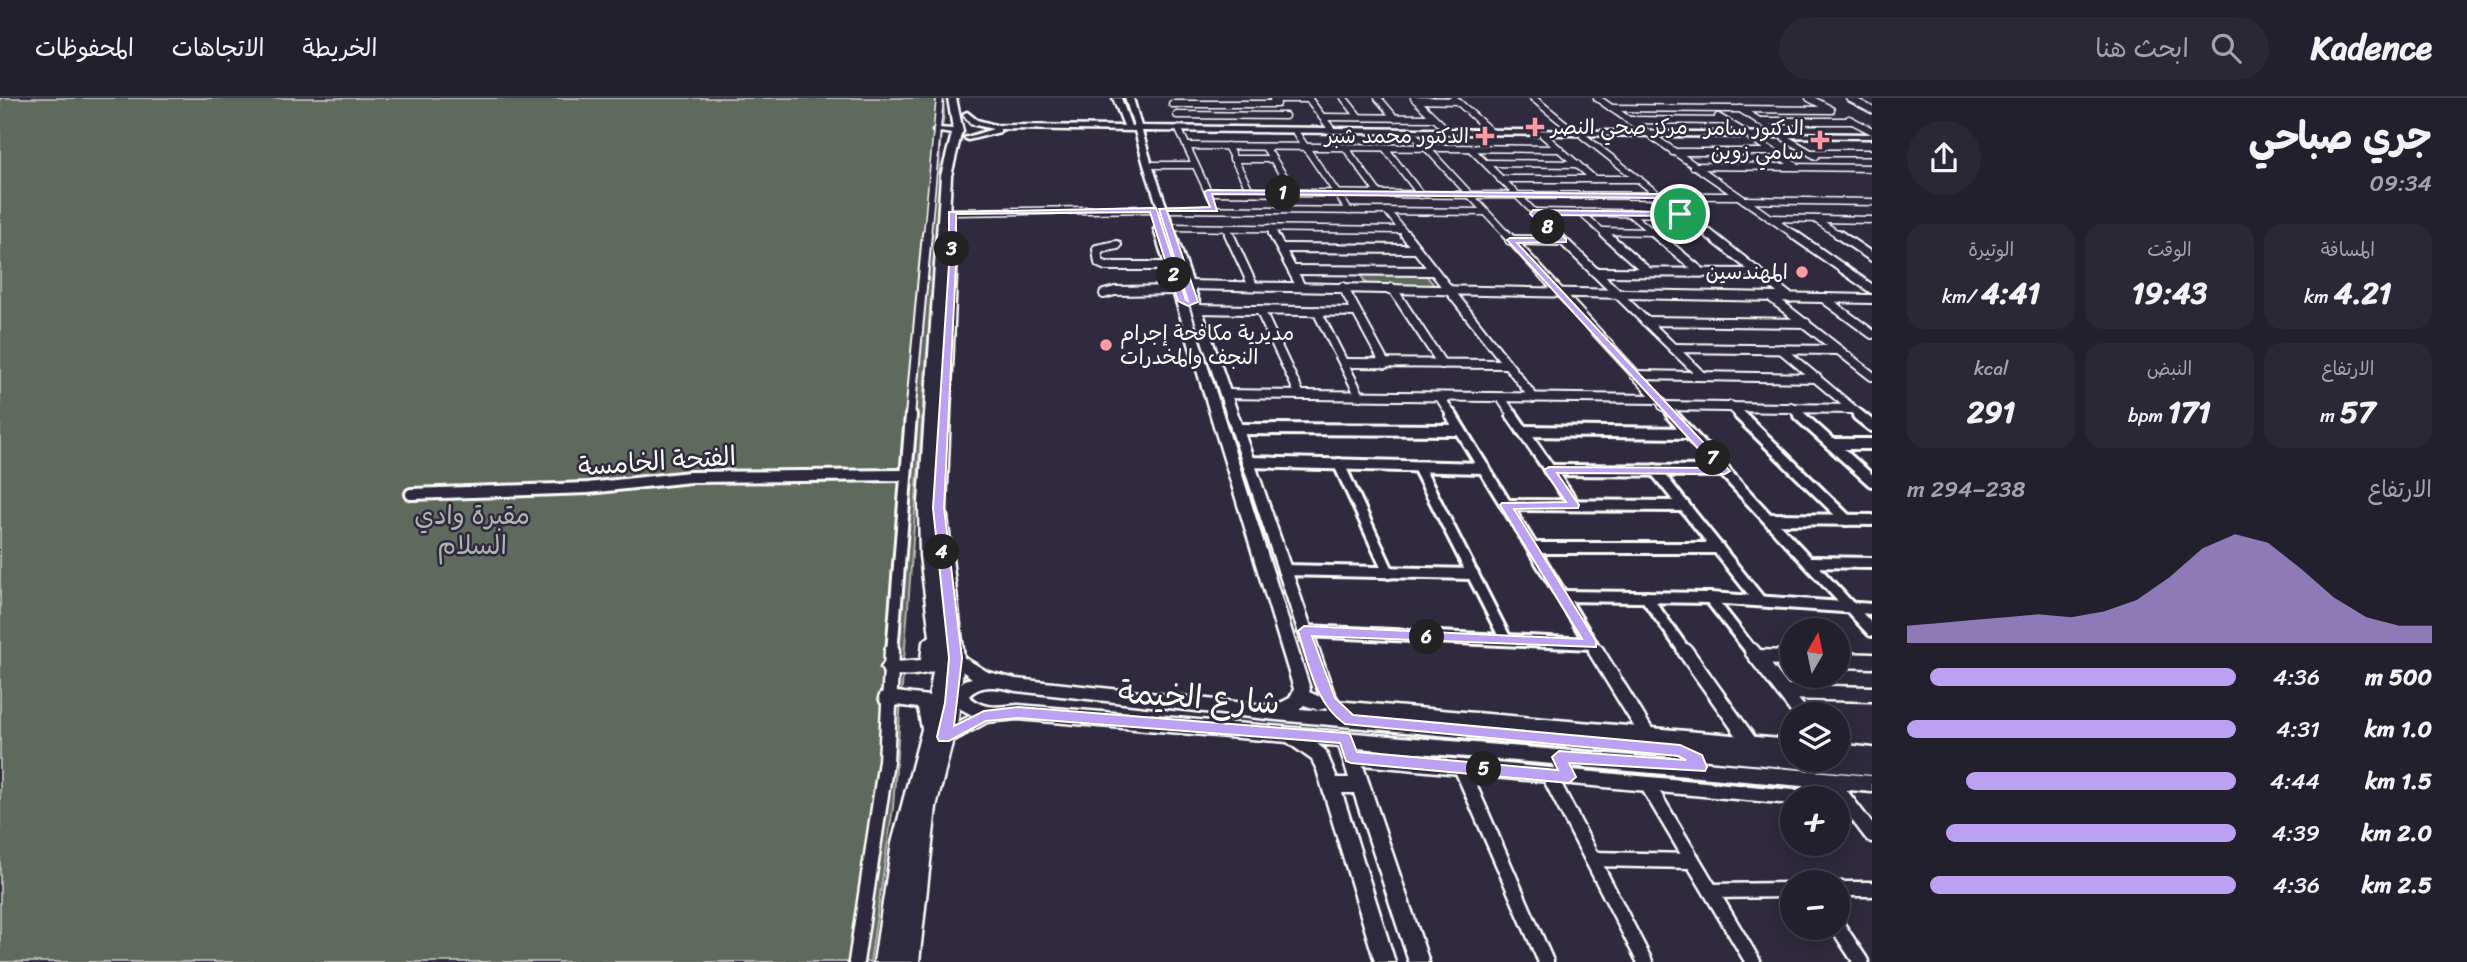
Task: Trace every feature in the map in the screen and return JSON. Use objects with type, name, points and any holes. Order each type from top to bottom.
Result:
[{"type":"main road","points":[[937,128],[958,110]]},
{"type":"main road","points":[[938,737],[943,667],[928,556],[926,503],[958,110]]},
{"type":"main road","points":[[886,962],[902,914],[911,807],[951,703],[955,658],[939,508],[953,264],[954,160]]},
{"type":"main road","points":[[890,668],[919,669],[929,665],[932,660],[932,641],[938,627]]},
{"type":"main road","points":[[888,698],[917,699],[926,703],[938,737]]},
{"type":"main road","points":[[902,914],[906,962]]},
{"type":"street","points":[[1117,98],[1148,165],[1171,266],[1224,394],[1304,631],[1331,704],[1348,729],[1351,757],[1419,962]]},
{"type":"street","points":[[1129,98],[1131,137],[1158,209],[1169,227],[1302,689],[1302,695],[1297,702],[1276,713]]},
{"type":"street","points":[[1344,98],[1359,117]]},
{"type":"street","points":[[1378,98],[1395,118]]},
{"type":"street","points":[[1533,98],[1790,298]]},
{"type":"street","points":[[1597,98],[1872,289]]},
{"type":"street","points":[[1809,98],[1853,121],[1872,135]]},
{"type":"street","points":[[1849,98],[1872,110]]},
{"type":"street","points":[[1215,209],[1187,146],[1171,101],[1308,99],[1332,130]]},
{"type":"street","points":[[1415,99],[1456,99],[1491,132]]},
{"type":"street","points":[[1415,99],[1448,131]]},
{"type":"street","points":[[1274,100],[1349,211]]},
{"type":"street","points":[[1611,107],[1831,110]]},
{"type":"street","points":[[1704,108],[1798,167]]},
{"type":"street","points":[[1740,109],[1838,168]]},
{"type":"street","points":[[958,110],[985,129]]},
{"type":"street","points":[[856,962],[886,761],[888,698],[905,475],[937,128],[958,110]]},
{"type":"street","points":[[958,110],[985,129],[1408,132],[1427,148],[1872,631]]},
{"type":"street","points":[[1177,115],[1285,116]]},
{"type":"street","points":[[1322,117],[1434,118]]},
{"type":"street","points":[[1628,120],[1724,121]]},
{"type":"street","points":[[1759,121],[1853,121]]},
{"type":"street","points":[[1295,132],[1332,130],[1580,134]]},
{"type":"street","points":[[1425,133],[1448,131],[1749,136],[1872,135]]},
{"type":"street","points":[[1543,135],[1594,179]]},
{"type":"street","points":[[1187,146],[1559,149]]},
{"type":"street","points":[[1227,146],[1251,192]]},
{"type":"street","points":[[1265,146],[1295,193]]},
{"type":"street","points":[[1345,147],[1379,194]]},
{"type":"street","points":[[1385,148],[1421,195]]},
{"type":"street","points":[[1471,149],[1702,376]]},
{"type":"street","points":[[1673,152],[1774,152]]},
{"type":"street","points":[[1811,153],[1872,153]]},
{"type":"street","points":[[1233,159],[1273,159]]},
{"type":"street","points":[[1486,163],[1577,164]]},
{"type":"street","points":[[1148,165],[1195,165]]},
{"type":"street","points":[[1693,166],[1872,168]]},
{"type":"street","points":[[1500,179],[1639,179]]},
{"type":"street","points":[[1208,192],[1658,196],[1872,202]]},
{"type":"street","points":[[953,212],[1158,209],[1484,212]]},
{"type":"street","points":[[1293,210],[1304,229]]},
{"type":"street","points":[[1387,211],[1534,398]]},
{"type":"street","points":[[1533,212],[1680,214]]},
{"type":"street","points":[[1580,212],[1648,272]]},
{"type":"street","points":[[1629,213],[1701,272]]},
{"type":"street","points":[[1769,218],[1872,220]]},
{"type":"street","points":[[1815,219],[1872,257]]},
{"type":"street","points":[[1861,219],[1872,226]]},
{"type":"street","points":[[1169,227],[1401,230]]},
{"type":"street","points":[[1226,228],[1253,286]]},
{"type":"street","points":[[1270,228],[1301,287]]},
{"type":"street","points":[[1602,231],[1651,232]]},
{"type":"street","points":[[1510,240],[1563,241]]},
{"type":"street","points":[[1117,245],[1097,249],[1099,263],[1106,266],[1171,266]]},
{"type":"street","points":[[1281,248],[1416,249]]},
{"type":"street","points":[[1293,270],[1433,271]]},
{"type":"street","points":[[1595,272],[1755,273]]},
{"type":"street","points":[[1189,304],[1253,286],[1446,289],[1561,295],[1872,299]]},
{"type":"street","points":[[1343,287],[1385,364]]},
{"type":"street","points":[[1392,288],[1442,364]]},
{"type":"street","points":[[1104,294],[1115,290],[1189,304],[1260,310],[1356,312]]},
{"type":"street","points":[[1772,298],[1872,376]]},
{"type":"street","points":[[1823,298],[1872,334]]},
{"type":"street","points":[[1260,310],[1300,395]]},
{"type":"street","points":[[1317,311],[1360,396]]},
{"type":"street","points":[[1645,321],[1806,323]]},
{"type":"street","points":[[1859,325],[1872,325]]},
{"type":"street","points":[[1673,348],[1839,350]]},
{"type":"street","points":[[1781,349],[1872,426]]},
{"type":"street","points":[[1344,363],[1506,364]]},
{"type":"street","points":[[1635,375],[1816,378]]},
{"type":"street","points":[[1224,394],[1534,398],[1851,409]]},
{"type":"street","points":[[1440,397],[1647,734]]},
{"type":"street","points":[[1501,398],[1574,505]]},
{"type":"street","points":[[1731,406],[1847,520]]},
{"type":"street","points":[[1791,407],[1871,480]]},
{"type":"street","points":[[1236,429],[1460,430]]},
{"type":"street","points":[[1523,431],[1689,433]]},
{"type":"street","points":[[1831,444],[1872,444]]},
{"type":"street","points":[[1247,462],[1484,468]]},
{"type":"street","points":[[1339,464],[1389,573]]},
{"type":"street","points":[[1418,467],[1506,640]]},
{"type":"street","points":[[1549,470],[1725,471]]},
{"type":"street","points":[[1656,470],[1759,601]]},
{"type":"street","name":"الفتحة الخامسة","points":[[411,494],[588,488],[690,477],[905,475]]},
{"type":"street","points":[[1506,505],[1684,506]]},
{"type":"street","points":[[1770,519],[1872,520]]},
{"type":"street","points":[[1533,548],[1718,548]]},
{"type":"street","points":[[1811,562],[1872,563]]},
{"type":"street","points":[[1283,570],[1473,574]]},
{"type":"street","points":[[1562,596],[1710,598],[1872,609]]},
{"type":"street","points":[[1646,597],[1751,744]]},
{"type":"street","points":[[1710,598],[1792,702]]},
{"type":"street","points":[[1304,631],[1592,644]]},
{"type":"street","points":[[1757,657],[1780,658]]},
{"type":"street","name":"شارع الخيمة","points":[[955,658],[973,673],[993,681],[1276,713],[1348,729],[1559,757],[1695,769],[1780,762]]},
{"type":"street","points":[[1850,660],[1872,661]]},
{"type":"street","points":[[993,681],[970,684],[960,695],[969,708],[995,713]]},
{"type":"street","points":[[1784,692],[1872,694]]},
{"type":"street","points":[[1302,695],[1318,704],[1751,744],[1780,758]]},
{"type":"street","name":"شارع الخيمة","points":[[938,737],[995,713],[1018,712],[1286,733],[1348,729],[1680,751],[1780,760]]},
{"type":"street","points":[[1286,733],[1308,745],[1319,755],[1331,785],[1385,962]]},
{"type":"street","points":[[1680,751],[1699,762],[1700,767],[1695,769]]},
{"type":"street","points":[[1850,752],[1872,755]]},
{"type":"street","points":[[1351,757],[1780,796]]},
{"type":"street","points":[[1559,757],[1569,777]]},
{"type":"street","name":"شارع الخيمة","points":[[1850,766],[1872,768]]},
{"type":"street","points":[[1461,767],[1545,962]]},
{"type":"street","name":"شارع الخيمة","points":[[1809,772],[1826,780],[1872,784]]},
{"type":"street","points":[[1549,775],[1645,962]]},
{"type":"street","points":[[1824,786],[1826,780]]},
{"type":"street","points":[[1826,780],[1872,835]]},
{"type":"street","points":[[1647,784],[1753,962]]},
{"type":"street","points":[[1331,785],[1361,786]]},
{"type":"street","points":[[1592,859],[1692,861]]},
{"type":"street","points":[[1850,889],[1872,889]]},
{"type":"street","points":[[1711,891],[1780,890]]},
{"type":"street","points":[[1847,940],[1861,962]]},
{"type":"green space","name":"مقبرة وادي السلام","points":[[0,98],[943,98],[939,191],[893,808],[870,962],[0,962]]},
{"type":"green space","points":[[1359,273],[1424,273],[1435,286],[1368,286]]},
{"type":"place","name":"مركز صحي النصر","points":[[1535,127]]},
{"type":"place","name":"الدكتور محمد شبر","points":[[1485,136]]},
{"type":"place","name":"الدكتور سامر سامي زوين","points":[[1820,140]]},
{"type":"place","name":"المهندسين","points":[[1802,272]]},
{"type":"place","name":"مديرية مكافحة إجرام النجف والمخدرات","points":[[1106,345]]},
{"type":"route","points":[[1208,192],[1658,196],[1680,214],[1533,212],[1563,241],[1510,240],[1725,471],[1549,470],[1574,505],[1506,505],[1592,644],[1304,631],[1328,700],[1335,710],[1350,720],[1680,751],[1697,759],[1700,767],[1695,769],[1559,757],[1569,777],[1351,757],[1345,738],[1018,712],[984,716],[944,737],[951,703],[955,658],[939,508],[953,264],[953,212],[1153,209],[1182,301],[1188,303],[1194,302],[1163,209],[1215,209],[1208,192]]}]
